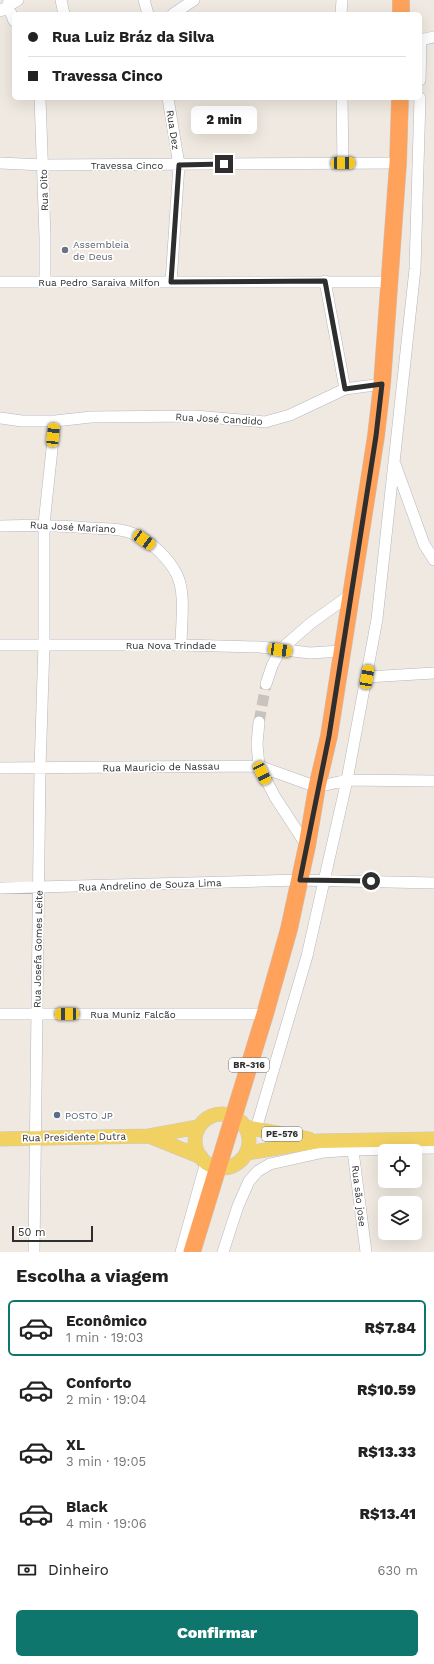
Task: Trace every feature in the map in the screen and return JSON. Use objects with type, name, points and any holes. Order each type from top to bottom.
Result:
[{"type":"highway","points":[[401,0],[401,12]]},
{"type":"highway","name":"BR-316","points":[[192,1252],[208,1162],[245,1124],[243,1083],[265,1014],[300,880],[308,846],[317,787],[329,736],[382,384],[398,163],[400,100]]},
{"type":"main road","points":[[149,1136],[208,1162],[234,1166],[247,1153],[249,1135],[245,1124],[228,1114],[208,1117],[198,1128],[195,1143],[197,1150],[208,1162]]},
{"type":"main road","name":"PE-576","points":[[245,1124],[319,1141],[353,1145],[434,1139]]},
{"type":"main road","name":"Rua Presidente Dutra","points":[[0,1139],[149,1136],[198,1128]]},
{"type":"main road","name":"PE-576","points":[[247,1153],[319,1141]]},
{"type":"street","points":[[12,18],[6,6],[18,0]]},
{"type":"street","points":[[60,0],[63,12]]},
{"type":"street","points":[[144,0],[147,12]]},
{"type":"street","points":[[176,12],[194,0]]},
{"type":"street","points":[[341,12],[342,0]]},
{"type":"street","points":[[422,40],[434,38]]},
{"type":"street","name":"Rua Oito","points":[[40,100],[45,282]]},
{"type":"street","name":"Rua Dez","points":[[168,100],[179,165],[171,282]]},
{"type":"street","points":[[342,100],[343,163]]},
{"type":"street","points":[[245,1124],[307,956],[323,880],[347,780],[367,677],[381,590],[415,269],[420,100]]},
{"type":"street","name":"Travessa Cinco","points":[[0,163],[43,166],[398,163]]},
{"type":"street","points":[[325,281],[345,389]]},
{"type":"street","name":"Rua Pedro Saraiva Milfon","points":[[0,282],[390,282]]},
{"type":"street","name":"Rua José Candido","points":[[0,418],[22,421],[91,417],[195,416],[264,422],[290,415],[345,389],[382,384]]},
{"type":"street","name":"Rua Josefa Gomes Leite","points":[[34,1252],[40,888],[40,768],[44,645],[44,524],[55,420]]},
{"type":"street","points":[[395,462],[424,544],[434,560]]},
{"type":"street","name":"Rua José Mariano","points":[[0,526],[44,524],[122,530],[137,535],[152,546],[170,563],[178,576],[182,592],[181,645]]},
{"type":"street","points":[[266,684],[272,666],[280,650],[311,624],[350,595]]},
{"type":"street","name":"Rua Nova Trindade","points":[[0,645],[181,645],[260,647],[310,653],[341,651]]},
{"type":"street","points":[[414,674],[434,664]]},
{"type":"street","points":[[367,677],[434,673]]},
{"type":"street","points":[[259,722],[257,744],[259,766],[275,796],[308,846]]},
{"type":"street","name":"Rua Mauricio de Nassau","points":[[0,768],[259,766],[317,787]]},
{"type":"street","points":[[317,787],[347,780],[434,781]]},
{"type":"street","name":"Rua Andrelino de Souza Lima","points":[[0,888],[300,880],[434,883]]},
{"type":"street","name":"Rua Muniz Falcão","points":[[0,1014],[265,1014]]},
{"type":"street","points":[[223,1252],[238,1206],[249,1180],[258,1171],[270,1164],[353,1145],[434,1148]]},
{"type":"street","name":"Rua são jose","points":[[353,1145],[366,1252]]},
{"type":"street","points":[[181,1252],[208,1162]]},
{"type":"tunnel","points":[[259,722],[266,684]]},
{"type":"place","name":"Assembleia de Deus","points":[[65,250]]},
{"type":"place","name":"POSTO JP","points":[[57,1115]]},
{"type":"route","points":[[224,164],[179,165],[171,282],[325,281],[345,389],[382,384],[376,436],[341,651],[329,736],[317,787],[308,846],[300,880],[371,881]]}]
